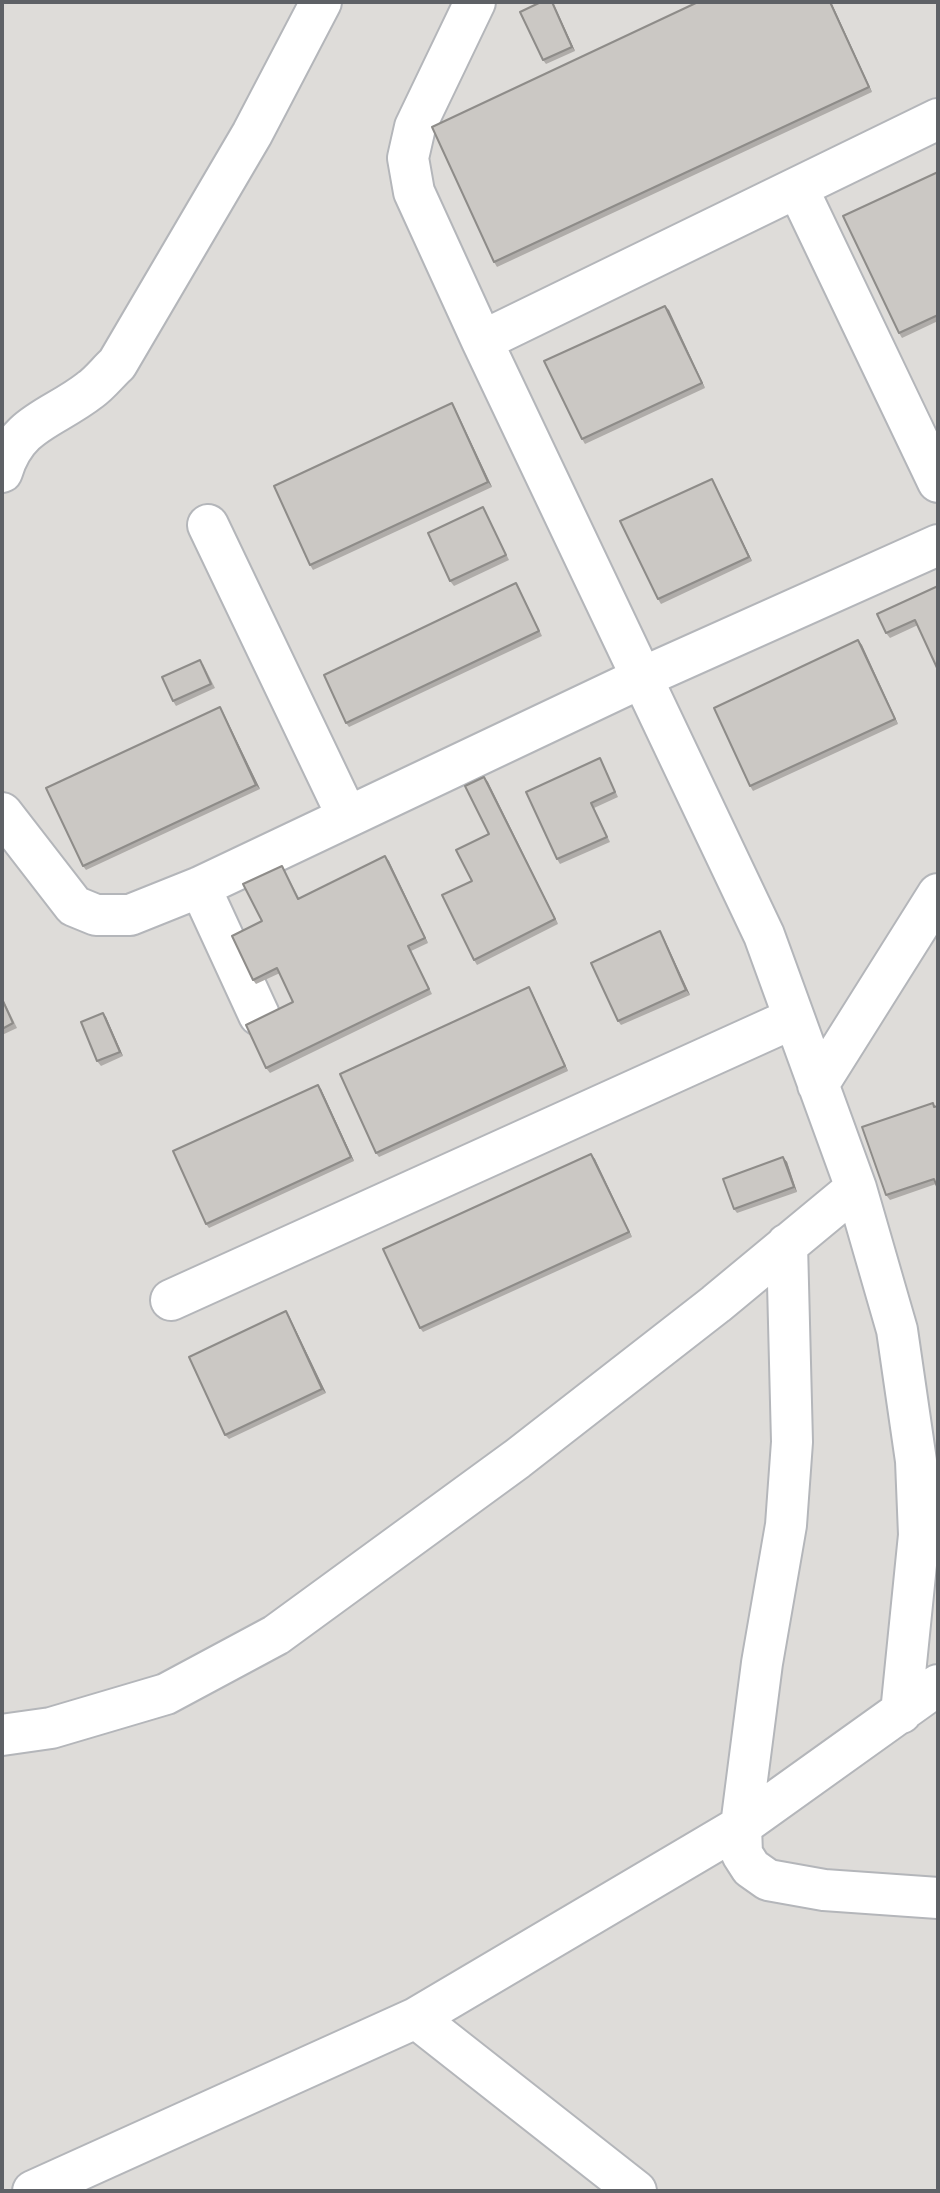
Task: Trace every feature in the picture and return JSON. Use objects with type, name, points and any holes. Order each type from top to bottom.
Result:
[{"type":"street","points":[[2,472],[19,435],[91,390],[117,364],[252,134],[321,2]]},
{"type":"street","points":[[475,2],[415,127],[408,158],[414,192],[764,935],[856,1188],[897,1330],[916,1461],[919,1535],[901,1713]]},
{"type":"street","points":[[482,341],[938,119]]},
{"type":"street","points":[[798,189],[938,482]]},
{"type":"street","points":[[208,525],[347,816]]},
{"type":"street","points":[[2,813],[74,906],[96,915],[130,915],[200,887],[641,678],[938,545]]},
{"type":"street","points":[[200,887],[259,1015]]},
{"type":"street","points":[[818,1085],[938,894]]},
{"type":"street","points":[[171,1300],[794,1018]]},
{"type":"street","points":[[2,1735],[51,1728],[166,1694],[276,1635],[517,1459],[716,1304],[856,1188]]},
{"type":"street","points":[[787,1244],[792,1442],[786,1525],[762,1663],[741,1826],[742,1854],[751,1868],[768,1880],[824,1890],[938,1898]]},
{"type":"street","points":[[33,2191],[416,2018],[741,1826],[938,1685]]},
{"type":"street","points":[[416,2018],[636,2191]]},
{"type":"shaded area","points":[[2,2],[938,2],[938,2191],[2,2191]]},
{"type":"building","points":[[541,2],[552,2],[572,47],[543,60],[520,12]]},
{"type":"building","points":[[698,2],[830,2],[869,87],[494,262],[432,127]]},
{"type":"building","points":[[938,172],[938,315],[899,333],[843,216]]},
{"type":"building","points":[[665,306],[702,383],[582,439],[544,361]]},
{"type":"building","points":[[452,403],[488,482],[310,565],[274,486]]},
{"type":"building","points":[[712,479],[749,557],[658,599],[620,521]]},
{"type":"building","points":[[483,507],[506,555],[450,581],[428,533]]},
{"type":"building","points":[[516,583],[539,631],[346,723],[324,675]]},
{"type":"building","points":[[938,586],[938,670],[915,620],[886,633],[877,614]]},
{"type":"building","points":[[858,640],[895,719],[750,786],[714,708]]},
{"type":"building","points":[[200,660],[211,684],[173,701],[162,677]]},
{"type":"building","points":[[220,707],[256,785],[83,866],[46,788]]},
{"type":"building","points":[[600,758],[615,792],[591,803],[607,837],[557,859],[526,792]]},
{"type":"building","points":[[484,777],[555,919],[474,960],[442,895],[472,881],[456,850],[489,834],[465,786]]},
{"type":"building","points":[[385,856],[425,938],[408,946],[429,989],[266,1068],[246,1025],[293,1002],[277,968],[253,980],[232,936],[262,921],[243,884],[282,866],[298,899]]},
{"type":"building","points":[[660,931],[686,990],[618,1021],[591,963]]},
{"type":"building","points":[[529,987],[565,1066],[376,1153],[340,1074]]},
{"type":"building","points":[[2,999],[13,1023],[2,1029]]},
{"type":"building","points":[[103,1013],[120,1052],[97,1061],[81,1022]]},
{"type":"building","points":[[318,1085],[351,1157],[206,1224],[173,1151]]},
{"type":"building","points":[[933,1103],[934,1107],[938,1106],[938,1189],[934,1179],[886,1195],[862,1127]]},
{"type":"building","points":[[591,1154],[629,1232],[420,1328],[383,1249]]},
{"type":"building","points":[[783,1157],[794,1187],[734,1209],[723,1179]]},
{"type":"building","points":[[286,1311],[322,1389],[225,1435],[189,1357]]}]
